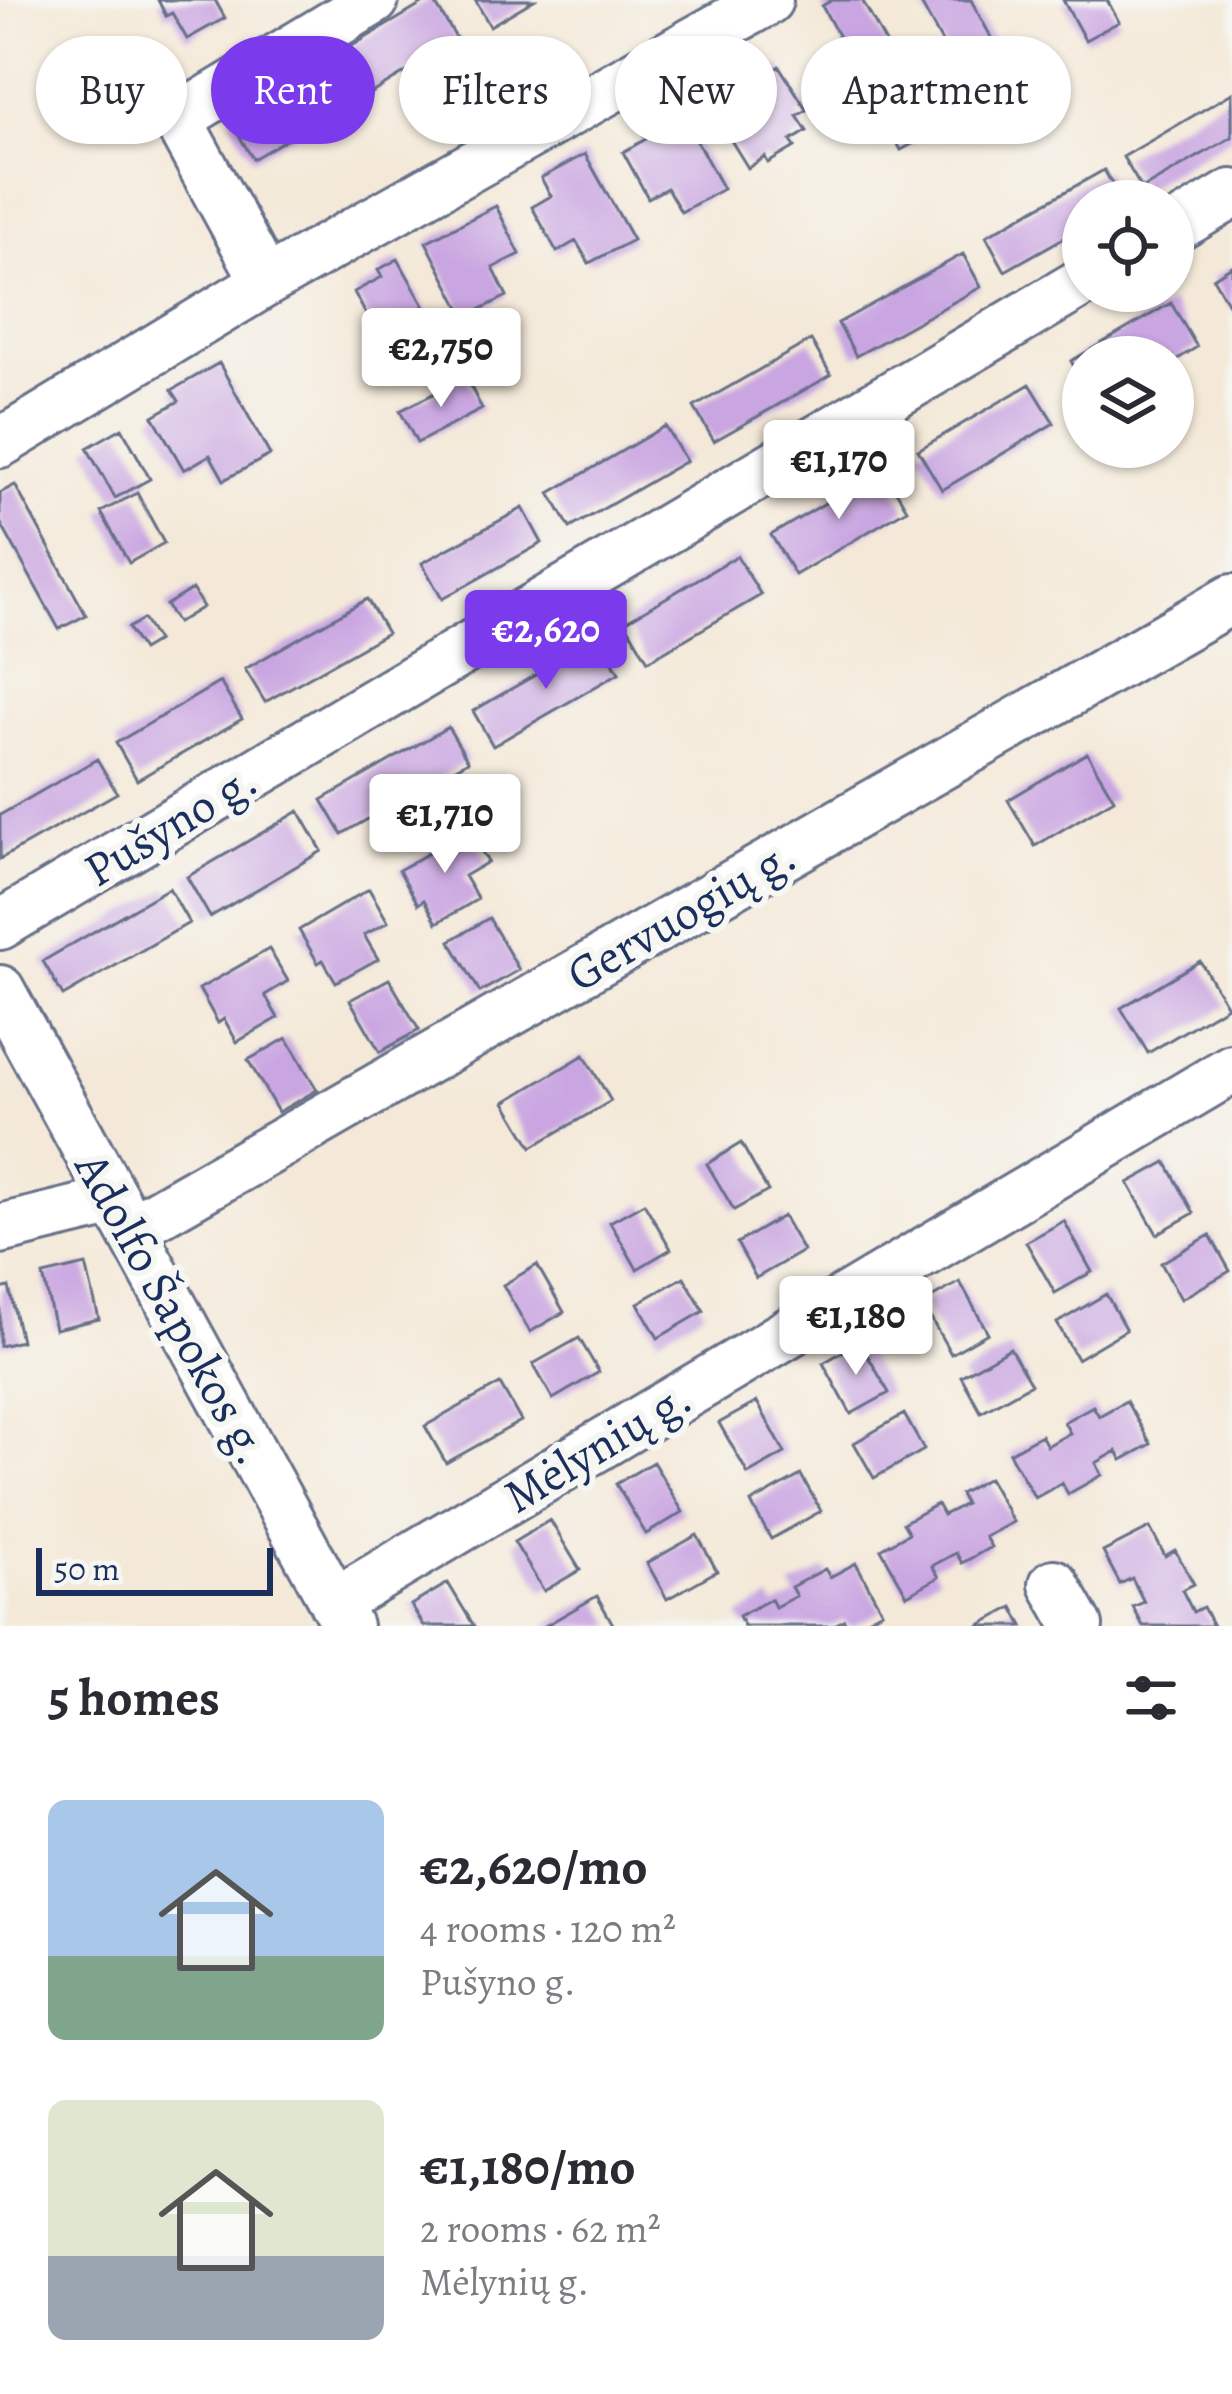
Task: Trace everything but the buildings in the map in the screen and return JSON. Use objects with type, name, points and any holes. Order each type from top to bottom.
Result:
[{"type":"street","points":[[266,282],[177,119],[374,0]]},
{"type":"street","points":[[0,443],[266,282],[768,0]]},
{"type":"street","points":[[1194,217],[1232,194]]},
{"type":"street","name":"Pušyno g.","points":[[0,926],[1062,294]]},
{"type":"street","name":"Gervuogių g.","points":[[0,1229],[123,1215],[1232,599]]},
{"type":"street","name":"Adolfo Šapokos g.","points":[[0,990],[340,1615]]},
{"type":"street","name":"Mėlynių g.","points":[[340,1615],[1232,1069]]},
{"type":"street","points":[[1054,1584],[1078,1626]]}]
